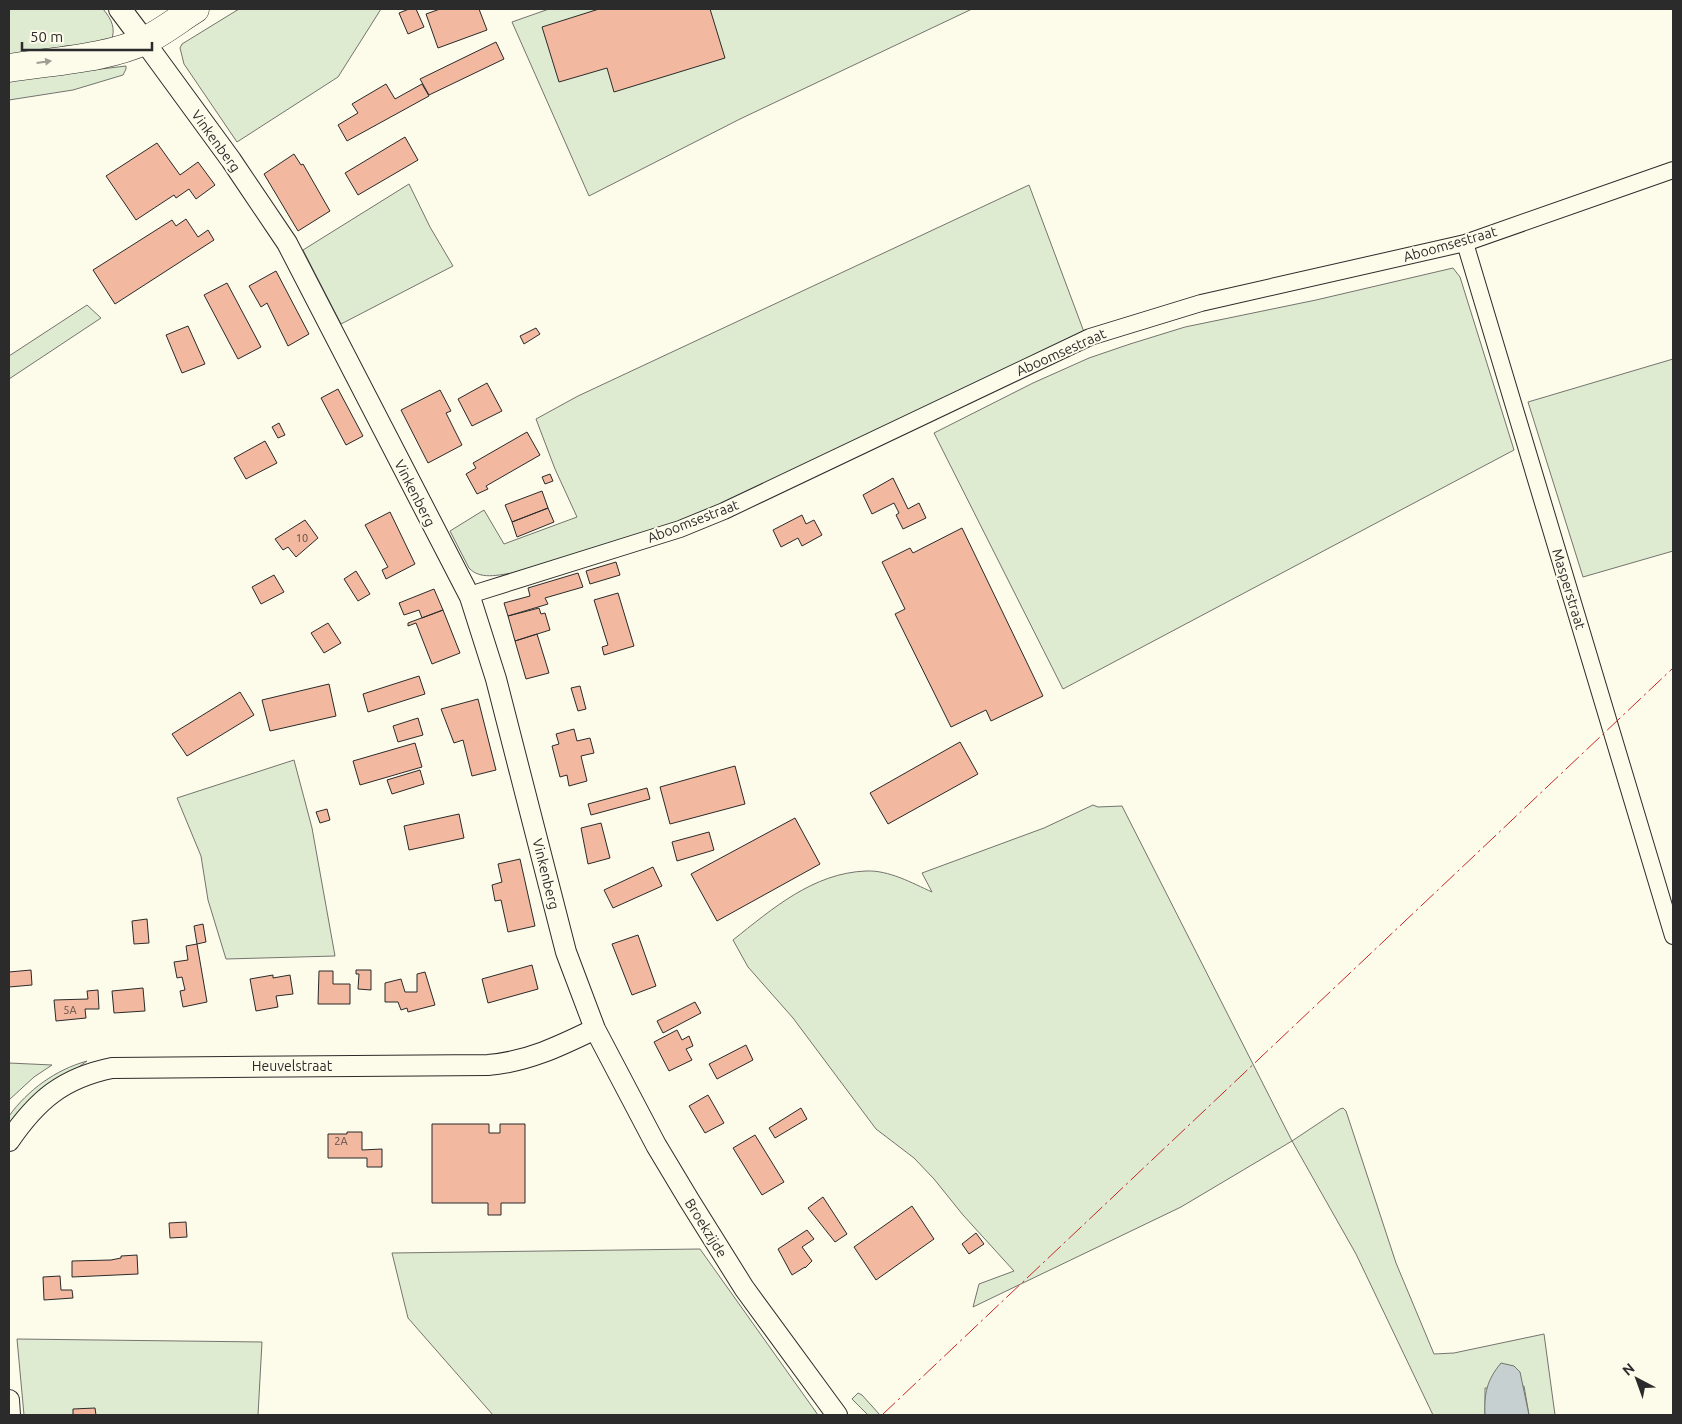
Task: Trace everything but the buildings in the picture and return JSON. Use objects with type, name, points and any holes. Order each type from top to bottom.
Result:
[{"type":"highway","points":[[9,68],[102,54],[144,41],[195,9]]},
{"type":"main road","name":"Vinkenberg","points":[[120,9],[144,41]]},
{"type":"street","name":"Vinkenberg","points":[[144,41],[231,160],[286,243],[470,597],[496,679],[566,952],[595,1029]]},
{"type":"street","name":"Aboomsestraat","points":[[470,597],[479,592],[680,530],[724,511],[1090,337],[1201,303],[1465,243],[1673,170]]},
{"type":"street","name":"Masperstraat","points":[[1465,243],[1673,936]]},
{"type":"street","name":"Heuvelstraat","points":[[9,1141],[22,1122],[40,1102],[57,1088],[77,1077],[112,1068],[488,1065],[508,1063],[537,1056],[595,1029]]},
{"type":"street","name":"Broekzijde","points":[[595,1029],[656,1145],[744,1288],[837,1415]]},
{"type":"street","points":[[9,1400],[10,1415]]},
{"type":"green space","points":[[9,9],[103,9],[112,24],[111,42],[9,59]]},
{"type":"green space","points":[[239,9],[381,9],[338,77],[237,142],[184,64],[180,48],[182,44]]},
{"type":"green space","points":[[549,9],[972,9],[740,119],[589,196],[512,22]]},
{"type":"green space","points":[[126,66],[123,75],[73,90],[9,100],[9,80]]},
{"type":"green space","points":[[409,184],[430,227],[453,266],[341,324],[303,250]]},
{"type":"green space","points":[[1029,185],[1084,332],[791,473],[659,531],[512,573],[484,575],[473,572],[469,568],[450,531],[484,510],[504,544],[577,517],[555,469],[536,419],[578,396]]},
{"type":"green space","points":[[1453,268],[1460,277],[1514,450],[1063,689],[934,433],[1033,383],[1089,358],[1130,344],[1185,327],[1316,300]]},
{"type":"green space","points":[[87,305],[101,318],[9,379],[9,356]]},
{"type":"green space","points":[[1673,359],[1673,551],[1583,577],[1528,402]]},
{"type":"green space","points":[[294,760],[312,828],[335,956],[226,959],[208,900],[201,856],[177,798]]},
{"type":"green space","points":[[1093,805],[1098,807],[1122,806],[1292,1141],[1181,1207],[973,1307],[979,1284],[1014,1271],[914,1158],[876,1129],[793,1018],[748,967],[733,940],[763,916],[794,895],[828,878],[847,873],[875,871],[900,878],[932,892],[922,873],[1044,828]]},
{"type":"green space","points":[[87,1061],[39,1096],[9,1130],[9,1116],[43,1082],[64,1070]]},
{"type":"green space","points":[[9,1063],[52,1065],[34,1077],[9,1100]]},
{"type":"green space","points":[[1343,1108],[1346,1111],[1396,1263],[1434,1354],[1454,1353],[1544,1334],[1555,1415],[1529,1415],[1524,1386],[1485,1388],[1485,1415],[1433,1415],[1356,1254],[1292,1141],[1340,1109]]},
{"type":"green space","points":[[700,1249],[818,1415],[493,1415],[408,1318],[392,1253]]},
{"type":"green space","points":[[17,1339],[262,1342],[258,1415],[24,1415]]},
{"type":"green space","points":[[858,1393],[880,1415],[868,1415],[852,1399]]},
{"type":"shaded area","points":[[1501,1363],[1514,1366],[1520,1372],[1529,1415],[1485,1415],[1487,1387],[1492,1375]]},
{"type":"power","points":[[882,1415],[1673,668]]}]
